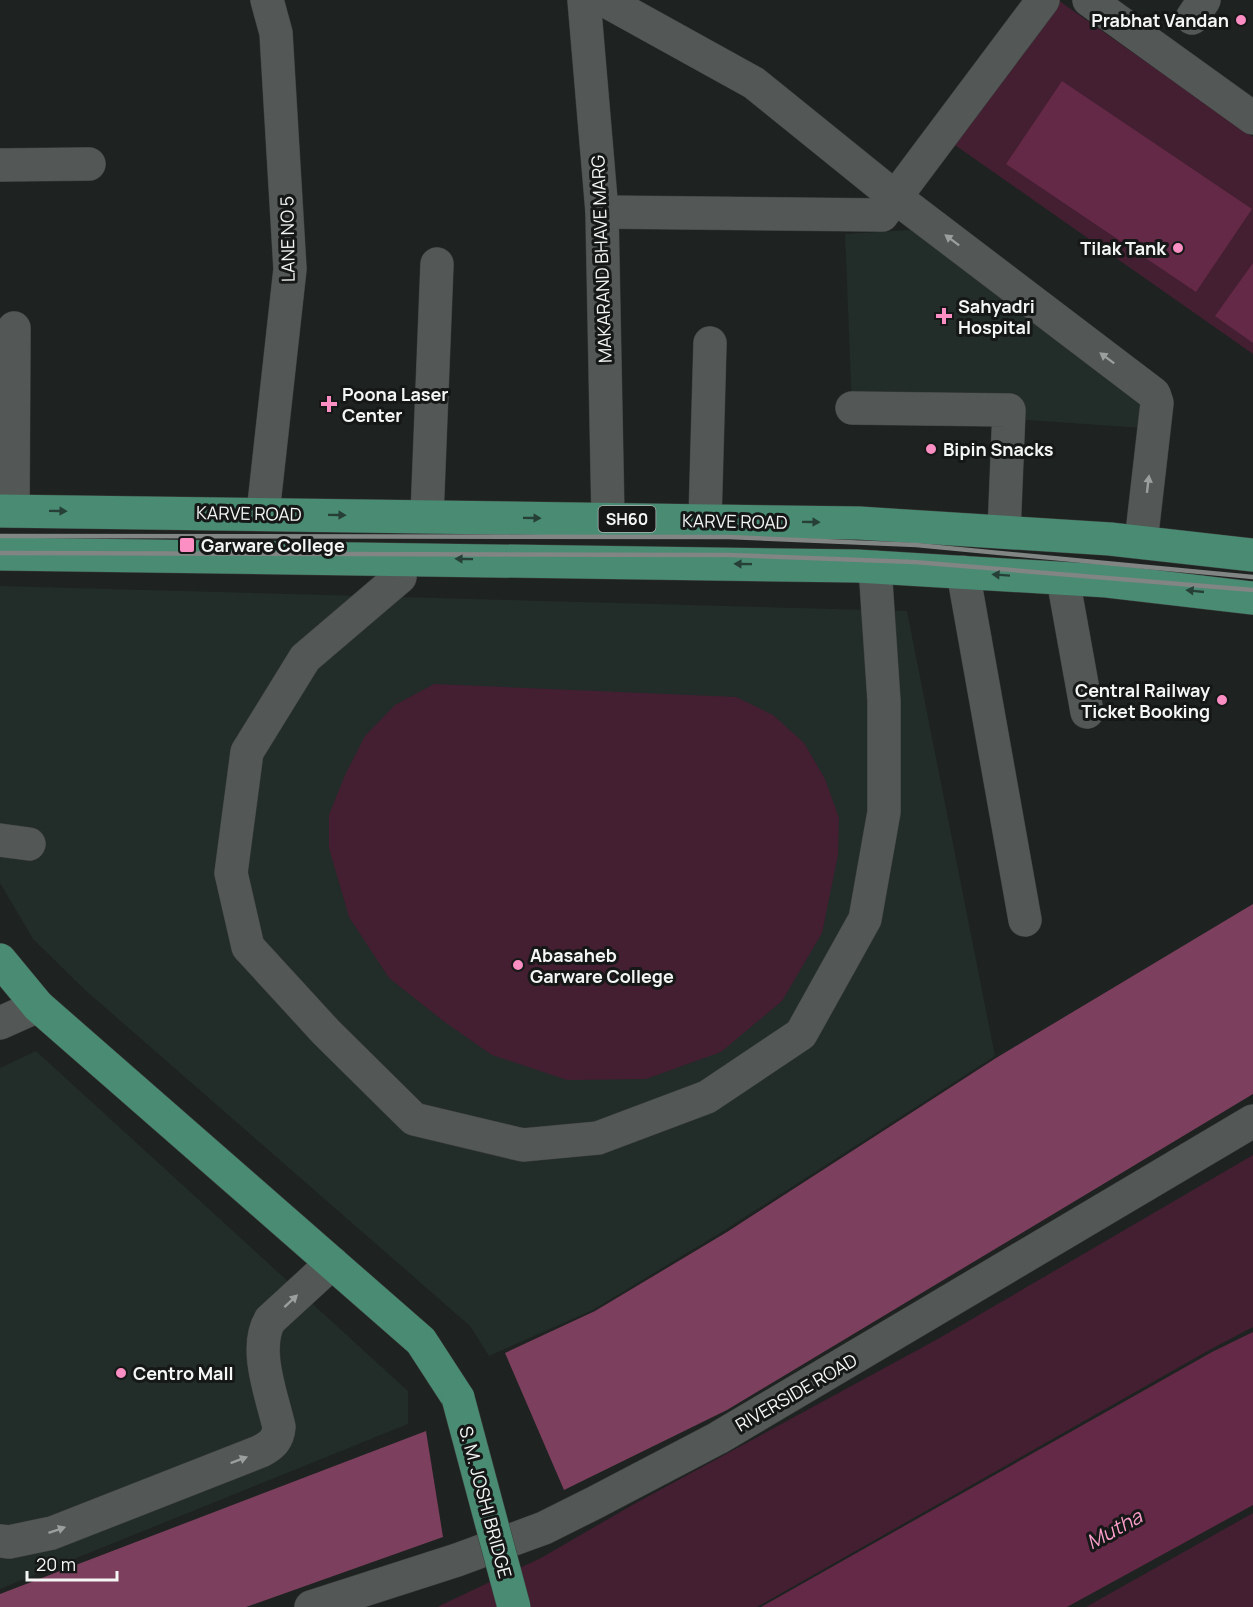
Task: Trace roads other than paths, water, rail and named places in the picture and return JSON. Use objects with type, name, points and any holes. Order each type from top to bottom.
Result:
[{"type":"main road","name":"KARVE ROAD","points":[[7,511],[859,523],[1141,543],[1253,555]]},
{"type":"main road","points":[[0,554],[875,567],[1107,581],[1253,598]]},
{"type":"main road","name":"S. M. JOSHI BRIDGE","points":[[0,960],[38,1006],[421,1341],[458,1398],[514,1607]]},
{"type":"street","name":"LANE NO 5","points":[[263,513],[290,269],[276,33],[267,0]]},
{"type":"street","name":"MAKARAND BHAVE MARG","points":[[585,0],[602,212],[608,519]]},
{"type":"street","points":[[604,0],[754,83],[896,197],[1154,394],[1157,403],[1141,543]]},
{"type":"street","points":[[602,212],[882,215],[1043,0]]},
{"type":"street","points":[[1089,0],[1253,117]]},
{"type":"street","points":[[0,165],[89,164]]},
{"type":"street","points":[[427,516],[437,264]]},
{"type":"street","points":[[7,511],[14,328]]},
{"type":"street","points":[[705,520],[710,343]]},
{"type":"street","points":[[852,408],[1009,410],[1004,532]]},
{"type":"street","points":[[400,577],[305,658],[247,752],[231,873],[248,947],[326,1032],[414,1119],[523,1145],[598,1138],[707,1097],[801,1035],[866,919],[884,812],[884,701],[875,567]]},
{"type":"street","points":[[963,572],[1025,920]]},
{"type":"street","points":[[1063,579],[1087,712]]},
{"type":"street","points":[[0,1023],[38,1006]]},
{"type":"street","name":"RIVERSIDE ROAD","points":[[311,1607],[458,1560],[533,1532],[594,1503],[718,1438],[1253,1120]]},
{"type":"street","points":[[0,1541],[9,1542],[52,1533],[272,1445],[278,1437],[279,1427],[264,1360],[264,1330],[270,1320],[332,1263]]},
{"type":"water","points":[[1062,81],[1252,209],[1196,292],[1006,164]]},
{"type":"water","points":[[1253,263],[1253,343],[1215,316]]},
{"type":"water","name":"Mutha","points":[[1253,1332],[1253,1505],[1067,1607],[761,1607],[1212,1352]]},
{"type":"railway","points":[[0,536],[729,537],[916,545],[1253,577]]},
{"type":"railway","points":[[0,553],[729,555],[914,562],[1253,590]]},
{"type":"place","name":"Prabhat Vandan","points":[[1241,20]]},
{"type":"place","name":"Tilak Tank","points":[[1178,248]]},
{"type":"place","name":"Sahyadri Hospital","points":[[944,316]]},
{"type":"place","name":"Poona Laser Center","points":[[329,404]]},
{"type":"place","name":"Bipin Snacks","points":[[931,449]]},
{"type":"place","name":"Garware College","points":[[187,545]]},
{"type":"place","name":"Central Railway Ticket Booking","points":[[1222,700]]},
{"type":"place","name":"Abasaheb Garware College","points":[[518,965]]},
{"type":"place","name":"Centro Mall","points":[[121,1373]]}]
